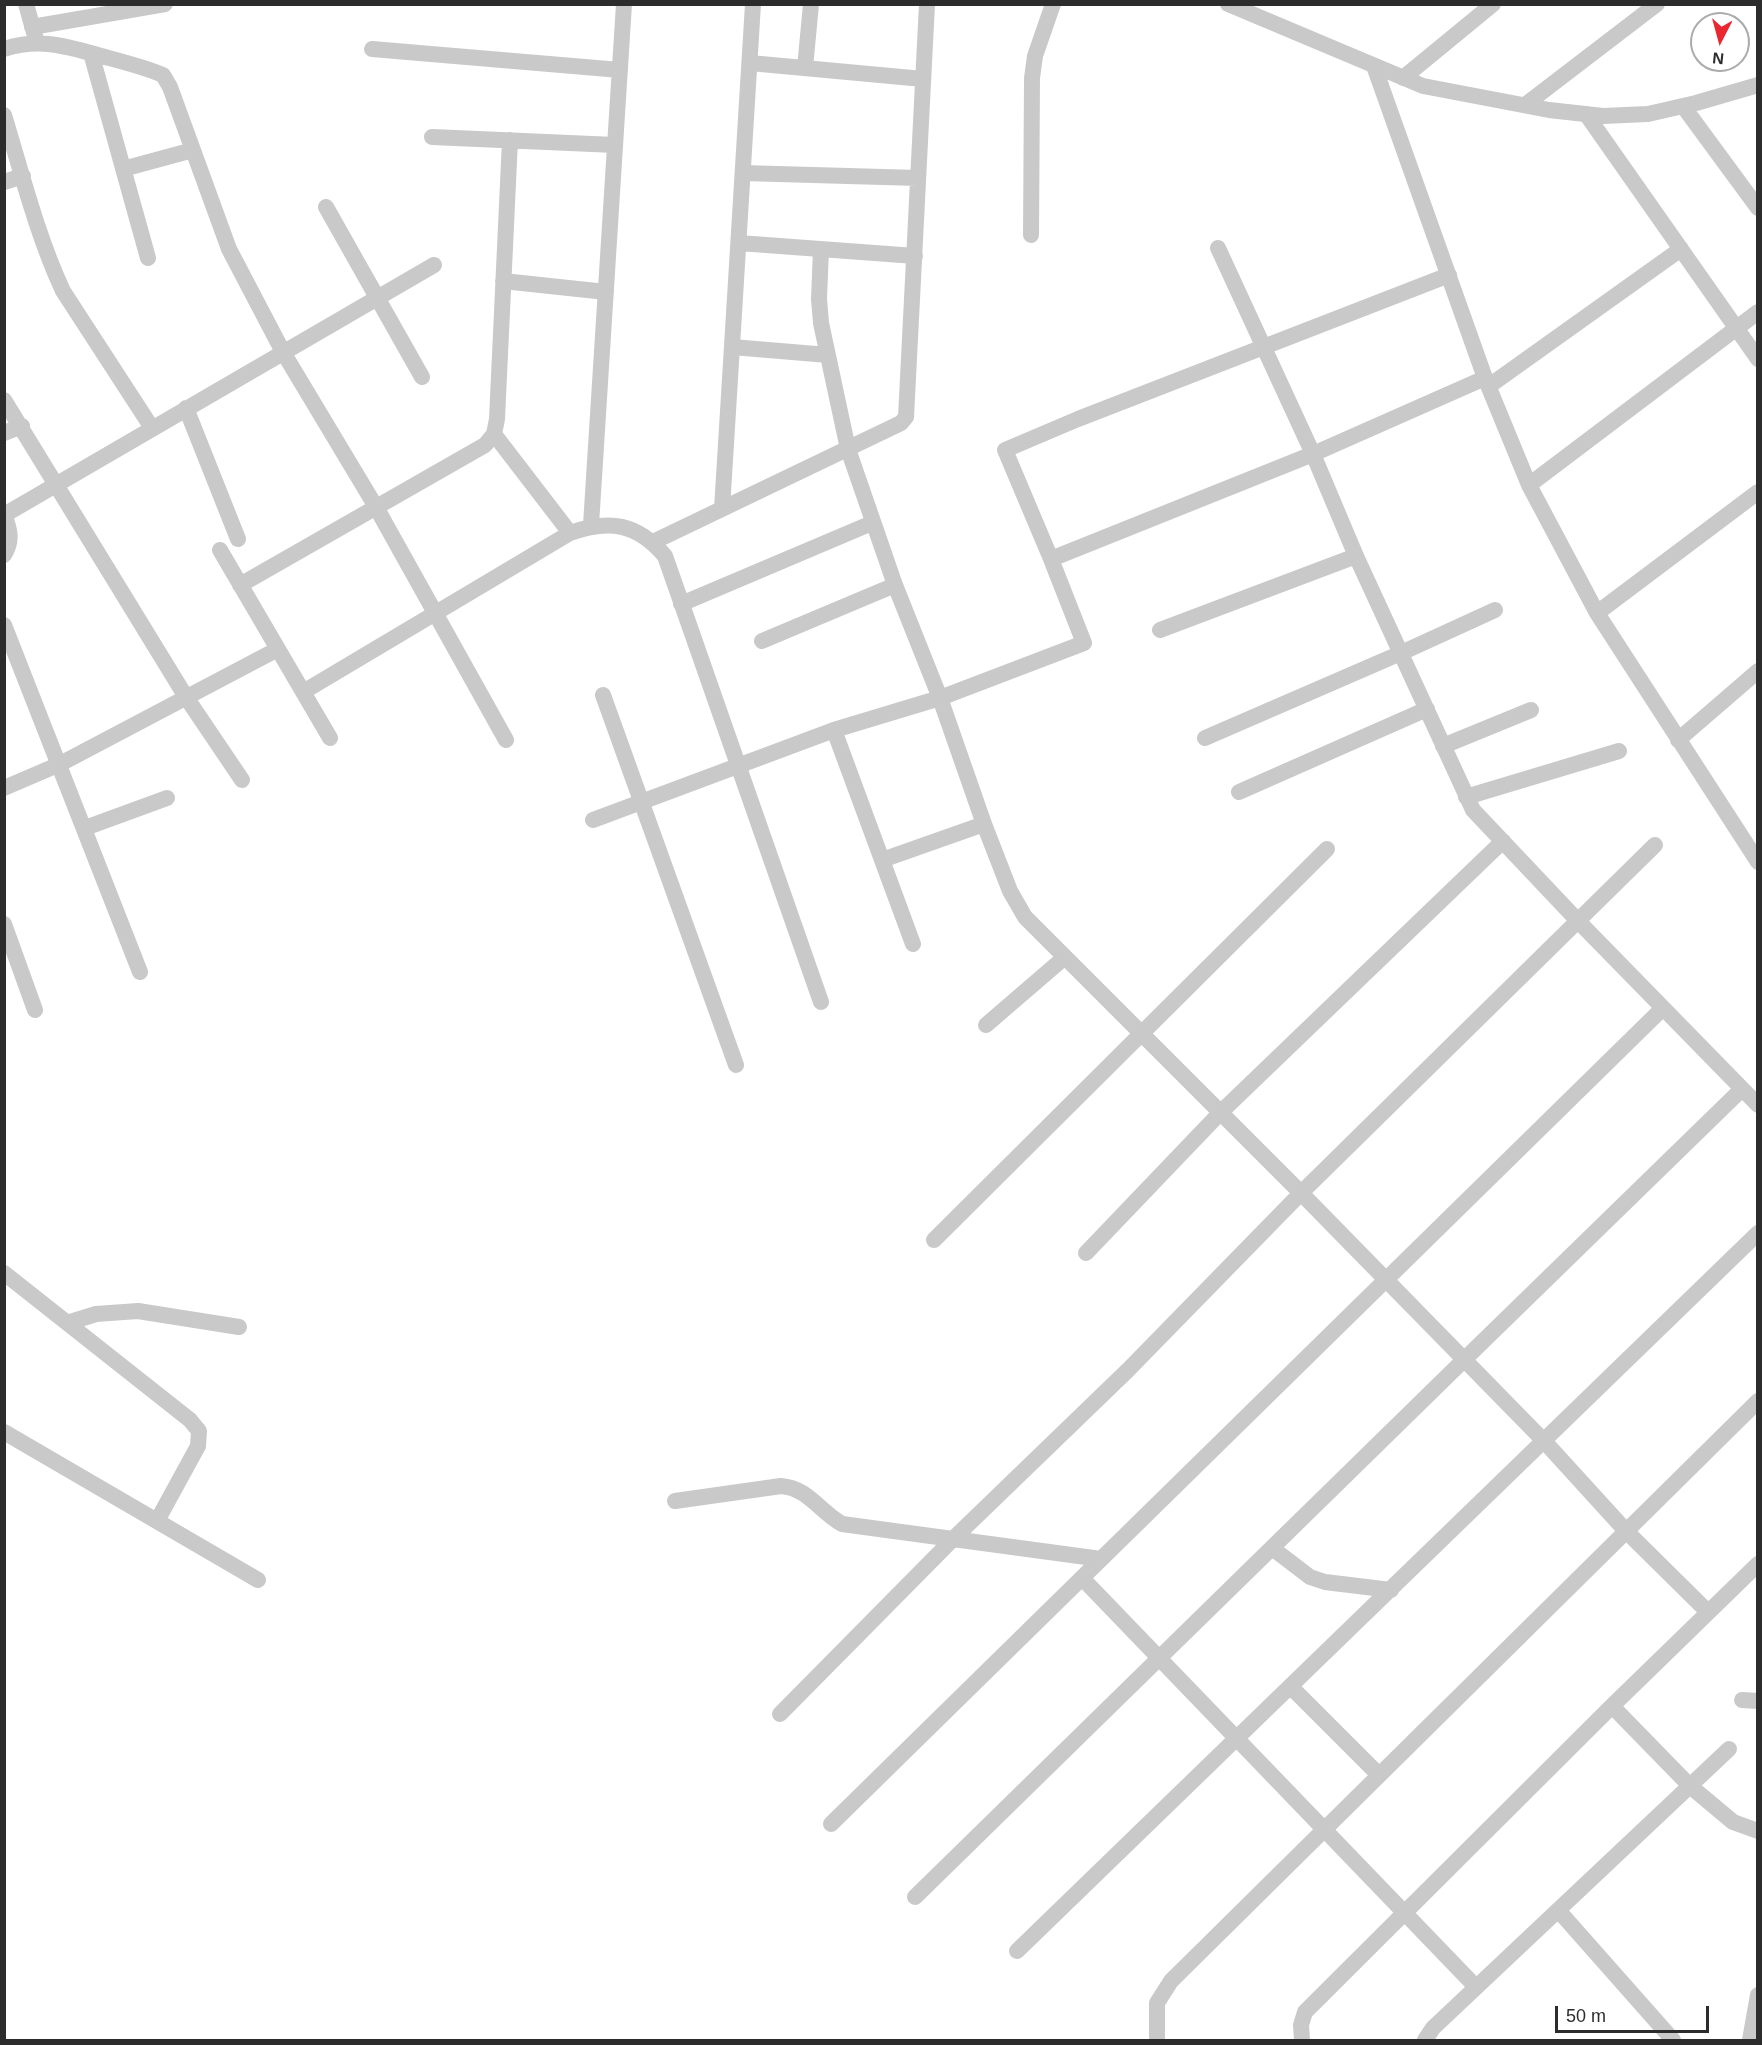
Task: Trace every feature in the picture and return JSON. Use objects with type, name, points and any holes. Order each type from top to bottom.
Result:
[{"type":"street","points":[[26,4],[35,35]]},
{"type":"street","points":[[4,50],[35,35],[165,4]]},
{"type":"street","points":[[591,525],[624,4]]},
{"type":"street","points":[[722,509],[753,4]]},
{"type":"street","points":[[805,68],[811,4]]},
{"type":"street","points":[[653,542],[901,423],[906,417],[927,4]]},
{"type":"street","points":[[1031,235],[1032,78],[1035,56],[1053,4]]},
{"type":"street","points":[[1228,4],[1250,8],[1374,66],[1423,86],[1525,105],[1603,116],[1648,114],[1758,85]]},
{"type":"street","points":[[1403,78],[1493,4]]},
{"type":"street","points":[[1525,105],[1657,4]]},
{"type":"street","points":[[35,35],[162,75],[170,87],[229,249],[284,352],[376,507],[506,740]]},
{"type":"street","points":[[372,49],[620,70]]},
{"type":"street","points":[[91,53],[148,258]]},
{"type":"street","points":[[750,63],[923,79]]},
{"type":"street","points":[[1374,66],[1487,382],[1528,485],[1597,612],[1678,740],[1752,843],[1758,862]]},
{"type":"street","points":[[1683,106],[1758,208]]},
{"type":"street","points":[[1586,114],[1758,359]]},
{"type":"street","points":[[4,115],[43,244],[63,291],[152,428]]},
{"type":"street","points":[[432,137],[615,145]]},
{"type":"street","points":[[240,585],[485,446],[494,434],[497,418],[510,140]]},
{"type":"street","points":[[123,169],[193,150]]},
{"type":"street","points":[[743,173],[918,178]]},
{"type":"street","points":[[4,182],[23,176]]},
{"type":"street","points":[[326,207],[422,377]]},
{"type":"street","points":[[738,243],[915,256]]},
{"type":"street","points":[[1218,248],[1473,810],[1758,1105]]},
{"type":"street","points":[[821,249],[819,299],[821,323],[848,449],[872,523],[940,698],[984,824],[1010,891],[1024,917],[1301,1193],[1544,1441],[1626,1531],[1708,1612]]},
{"type":"street","points":[[1051,559],[1487,382],[1681,249]]},
{"type":"street","points":[[4,555],[10,542],[10,528],[4,515],[434,265]]},
{"type":"street","points":[[593,820],[834,730],[940,698],[1084,643],[1005,450],[1078,419],[1449,275]]},
{"type":"street","points":[[503,281],[606,292]]},
{"type":"street","points":[[1528,485],[1758,312]]},
{"type":"street","points":[[732,347],[828,356]]},
{"type":"street","points":[[4,400],[22,426],[186,698],[242,780]]},
{"type":"street","points":[[186,408],[238,539]]},
{"type":"street","points":[[4,433],[22,426]]},
{"type":"street","points":[[494,434],[570,533]]},
{"type":"street","points":[[1597,612],[1758,492]]},
{"type":"street","points":[[681,604],[872,523]]},
{"type":"street","points":[[303,692],[570,533],[591,525],[612,524],[635,531],[653,542],[665,556],[821,1002]]},
{"type":"street","points":[[220,550],[330,738]]},
{"type":"street","points":[[1160,630],[1356,556]]},
{"type":"street","points":[[762,641],[895,585]]},
{"type":"street","points":[[1205,738],[1495,610]]},
{"type":"street","points":[[4,625],[140,972]]},
{"type":"street","points":[[4,788],[60,764],[278,649]]},
{"type":"street","points":[[1678,740],[1758,671]]},
{"type":"street","points":[[603,695],[736,1065]]},
{"type":"street","points":[[1239,792],[1426,709]]},
{"type":"street","points":[[1443,746],[1531,710]]},
{"type":"street","points":[[834,730],[913,944]]},
{"type":"street","points":[[1466,797],[1620,751]]},
{"type":"street","points":[[85,828],[167,798]]},
{"type":"street","points":[[882,860],[984,824]]},
{"type":"street","points":[[1086,1253],[1220,1113],[1503,841]]},
{"type":"street","points":[[780,1714],[953,1539],[1128,1370],[1301,1193],[1655,845]]},
{"type":"street","points":[[934,1240],[1327,849]]},
{"type":"street","points":[[4,924],[35,1010]]},
{"type":"street","points":[[986,1025],[1065,957]]},
{"type":"street","points":[[831,1824],[1663,1008]]},
{"type":"street","points":[[915,1898],[1463,1359],[1742,1089]]},
{"type":"street","points":[[1017,1951],[1758,1233]]},
{"type":"street","points":[[6,1279],[67,1323],[190,1420],[199,1431],[198,1446],[157,1521]]},
{"type":"street","points":[[67,1323],[96,1314],[138,1311],[239,1327]]},
{"type":"street","points":[[1157,2040],[1157,2003],[1171,1981],[1758,1401]]},
{"type":"street","points":[[4,1432],[258,1580]]},
{"type":"street","points":[[675,1501],[782,1486],[793,1487],[801,1491],[828,1516],[842,1524],[1101,1559]]},
{"type":"street","points":[[1272,1548],[1310,1577],[1325,1582],[1391,1590]]},
{"type":"street","points":[[1302,2040],[1301,2025],[1305,2012],[1758,1564]]},
{"type":"street","points":[[1082,1578],[1476,1987]]},
{"type":"street","points":[[1291,1687],[1379,1775]]},
{"type":"street","points":[[1612,1706],[1690,1786],[1733,1822],[1758,1831]]},
{"type":"street","points":[[1425,2040],[1433,2028],[1729,1749]]},
{"type":"street","points":[[1558,1910],[1673,2040]]},
{"type":"street","points":[[1750,2040],[1758,1995]]}]
